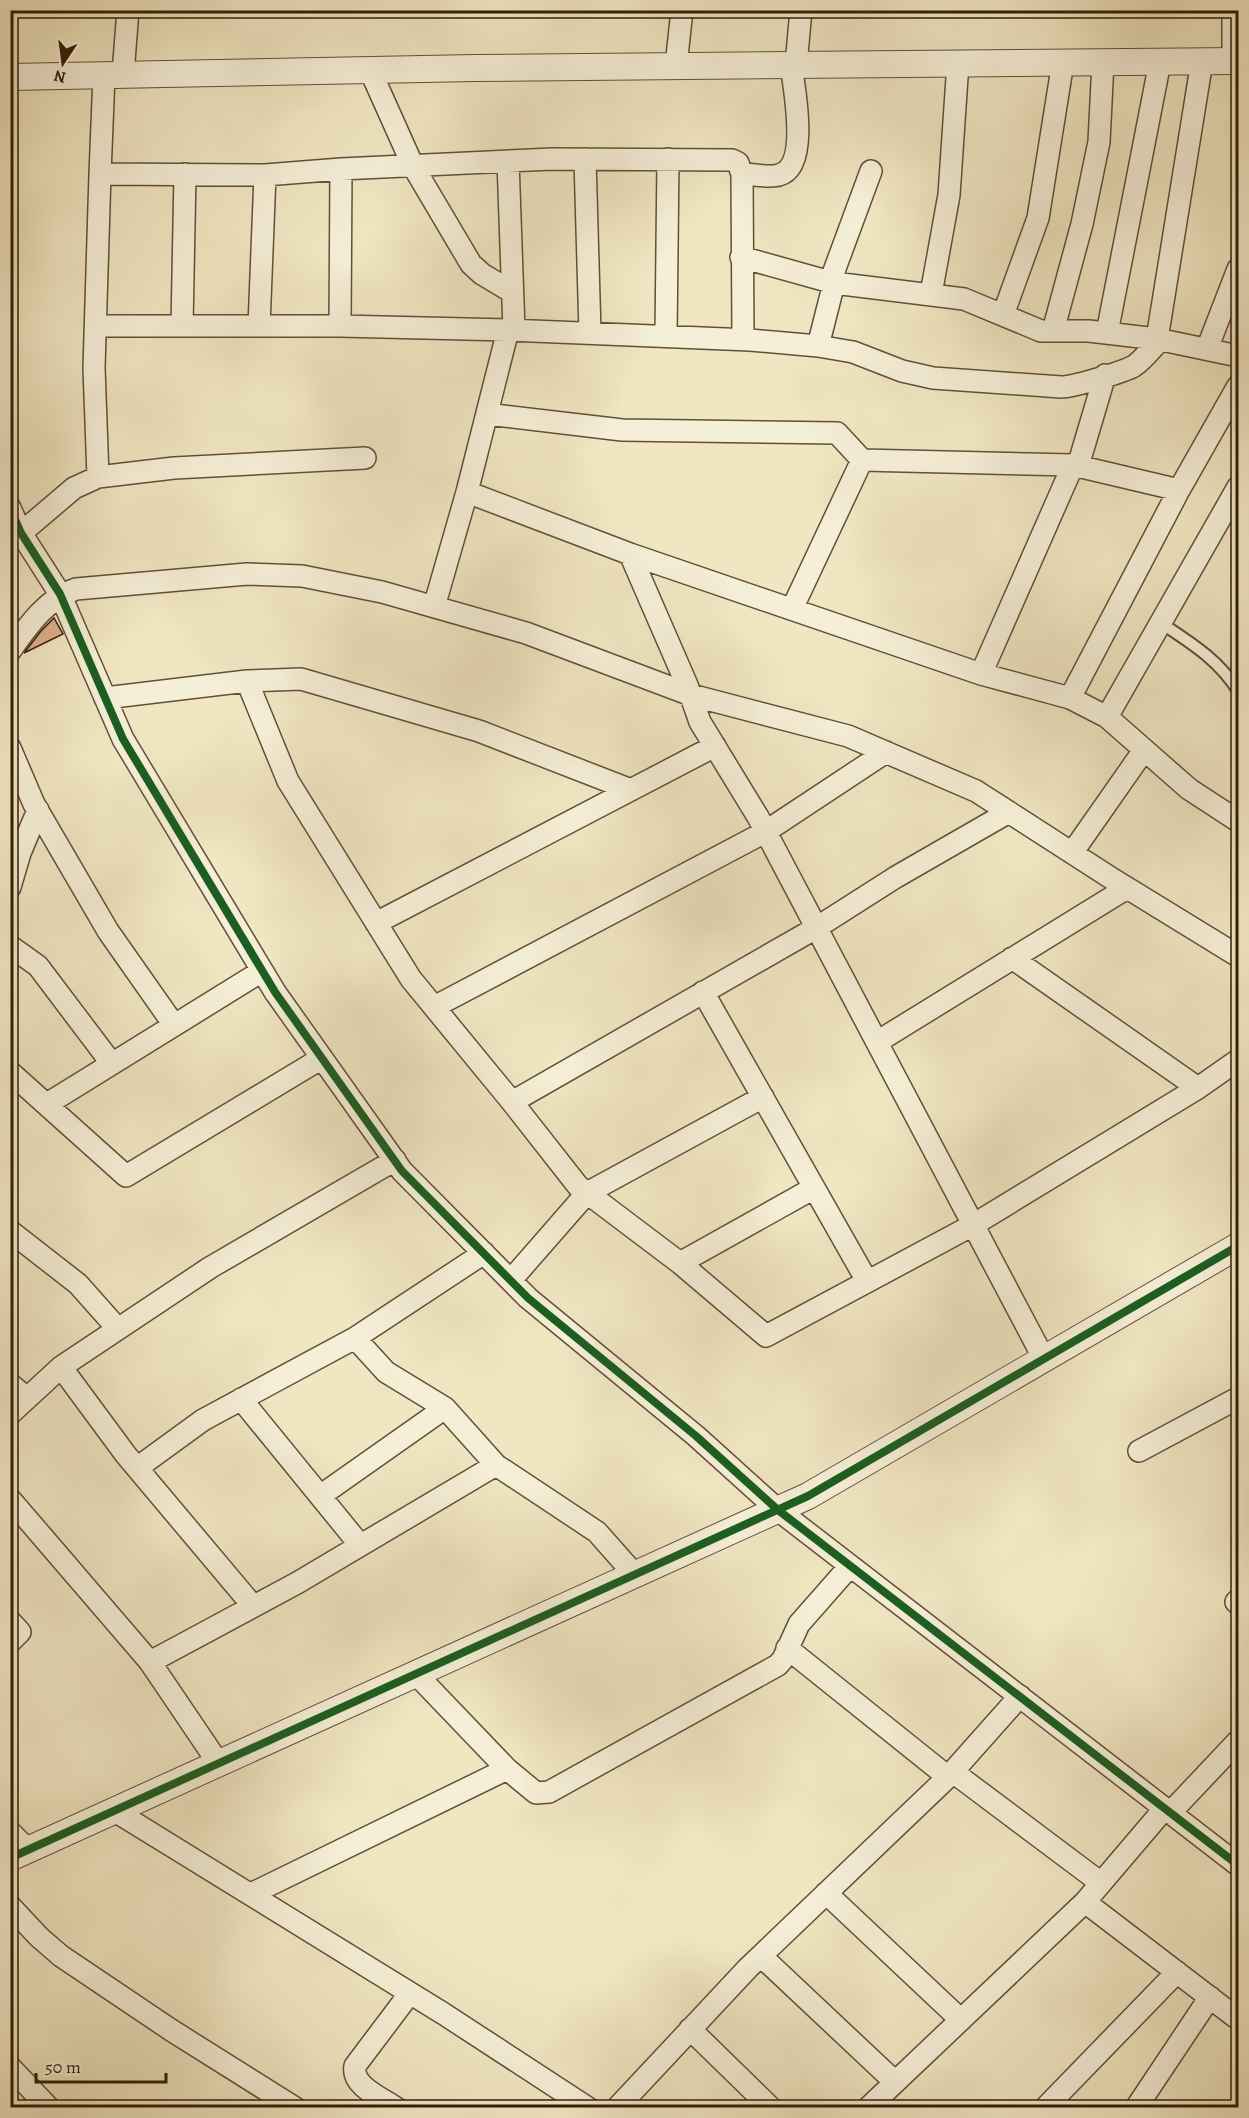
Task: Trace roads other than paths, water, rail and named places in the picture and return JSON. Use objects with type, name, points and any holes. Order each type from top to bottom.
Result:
[{"type":"street","points":[[98,477],[94,368],[100,174],[113,75],[128,10]]},
{"type":"street","points":[[676,66],[682,10]]},
{"type":"street","points":[[742,174],[777,176],[786,171],[790,164],[799,132],[794,65],[801,10]]},
{"type":"street","points":[[10,76],[676,66],[1236,61],[1233,10]]},
{"type":"street","points":[[1003,315],[1038,218],[1063,62]]},
{"type":"street","points":[[1053,331],[1082,224],[1099,142],[1103,62]]},
{"type":"street","points":[[1107,333],[1160,62]]},
{"type":"street","points":[[96,326],[340,326],[743,339],[854,352],[902,370],[933,378],[1061,387],[1075,385],[1135,365],[1159,339],[1202,62]]},
{"type":"street","points":[[931,294],[949,195],[958,63]]},
{"type":"street","points":[[370,70],[413,166],[471,264],[512,292]]},
{"type":"street","points":[[100,174],[265,175],[342,169],[585,159],[732,160],[738,163],[742,174],[743,339]]},
{"type":"street","points":[[585,159],[590,333]]},
{"type":"street","points":[[666,336],[668,159]]},
{"type":"street","points":[[434,607],[511,330],[508,162]]},
{"type":"street","points":[[340,326],[342,169]]},
{"type":"street","points":[[818,346],[832,282],[871,171]]},
{"type":"street","points":[[182,326],[185,174]]},
{"type":"street","points":[[259,326],[265,175]]},
{"type":"street","points":[[741,257],[832,282],[964,298],[1041,331],[1079,331],[1159,339],[1239,356]]},
{"type":"street","points":[[1208,349],[1239,269]]},
{"type":"street","points":[[981,674],[1075,466],[1105,375]]},
{"type":"street","points":[[1070,698],[1179,490],[1239,386]]},
{"type":"street","points":[[487,414],[622,430],[837,432],[862,460],[1075,466],[1179,490]]},
{"type":"street","points":[[16,532],[74,488],[98,477],[174,468],[365,458]]},
{"type":"street","points":[[792,609],[862,460]]},
{"type":"street","points":[[1107,717],[1239,487]]},
{"type":"street","points":[[467,492],[630,554],[981,674],[1070,698],[1107,717],[1189,789],[1239,821]]},
{"type":"street","points":[[10,508],[16,532],[60,594],[123,739],[262,971],[402,1171],[528,1298],[696,1436],[778,1510],[1239,1865]]},
{"type":"street","points":[[630,554],[691,695],[700,722],[765,832],[1044,1359]]},
{"type":"street","points":[[10,651],[32,621],[60,594],[76,589],[246,574],[274,574],[302,576],[382,592],[526,633],[691,695],[848,736],[886,752],[976,791],[1127,888],[1239,956]]},
{"type":"street","points":[[105,698],[247,681],[302,679],[479,731],[631,790]]},
{"type":"street","points":[[247,681],[288,781],[411,979],[578,1186],[680,1263],[766,1336],[974,1225],[1198,1088],[1239,1060]]},
{"type":"street","points":[[376,923],[714,746]]},
{"type":"street","points":[[10,748],[38,810],[108,931],[174,1025]]},
{"type":"street","points":[[1072,853],[1144,750]]},
{"type":"street","points":[[434,1007],[765,832],[886,752]]},
{"type":"street","points":[[10,887],[20,853],[38,810]]},
{"type":"street","points":[[512,1102],[816,928],[897,877],[1009,812]]},
{"type":"street","points":[[877,1042],[1127,888]]},
{"type":"street","points":[[10,946],[38,966],[112,1064]]},
{"type":"street","points":[[1012,958],[1198,1088]]},
{"type":"street","points":[[48,1104],[262,971]]},
{"type":"street","points":[[703,992],[867,1281]]},
{"type":"street","points":[[10,1072],[126,1176],[322,1058]]},
{"type":"street","points":[[511,1280],[587,1193],[763,1097]]},
{"type":"street","points":[[10,1414],[61,1367],[211,1267],[395,1160]]},
{"type":"street","points":[[680,1263],[814,1188]]},
{"type":"street","points":[[10,1231],[78,1284],[118,1329]]},
{"type":"street","points":[[10,1832],[19,1855],[818,1491],[1239,1246]]},
{"type":"street","points":[[137,1468],[203,1420],[355,1338],[484,1253]]},
{"type":"street","points":[[355,1338],[386,1372],[445,1408],[496,1465],[597,1532],[635,1575]]},
{"type":"street","points":[[61,1367],[137,1468],[253,1606]]},
{"type":"street","points":[[10,1384],[27,1398]]},
{"type":"street","points":[[1139,1451],[1239,1398]]},
{"type":"street","points":[[241,1399],[360,1545]]},
{"type":"street","points":[[320,1496],[445,1408]]},
{"type":"street","points":[[150,1662],[253,1606],[496,1465]]},
{"type":"street","points":[[10,1499],[150,1662],[219,1764]]},
{"type":"street","points":[[416,1674],[507,1769],[536,1792],[549,1792],[778,1665],[799,1624],[850,1566]]},
{"type":"street","points":[[10,1622],[20,1632],[10,1642]]},
{"type":"street","points":[[787,1648],[951,1774],[1101,1883]]},
{"type":"street","points":[[617,2108],[761,1956],[951,1774],[1020,1696]]},
{"type":"street","points":[[868,2108],[1085,1902],[1168,1810],[1238,1742]]},
{"type":"street","points":[[251,1894],[507,1769]]},
{"type":"street","points":[[115,1811],[410,1993],[588,2108]]},
{"type":"street","points":[[826,1893],[961,2020]]},
{"type":"street","points":[[1085,1902],[1239,2019]]},
{"type":"street","points":[[10,1906],[39,1937],[61,1956],[171,2030],[295,2108]]},
{"type":"street","points":[[761,1956],[895,2082]]},
{"type":"street","points":[[1045,2108],[1177,1972]]},
{"type":"street","points":[[396,2108],[358,2083],[354,2066],[410,1993]]},
{"type":"street","points":[[1136,2108],[1210,1997]]},
{"type":"street","points":[[690,2029],[771,2108]]},
{"type":"street","points":[[10,2067],[49,2108]]},
{"type":"lane","points":[[1161,623],[1218,664],[1239,691]]}]
